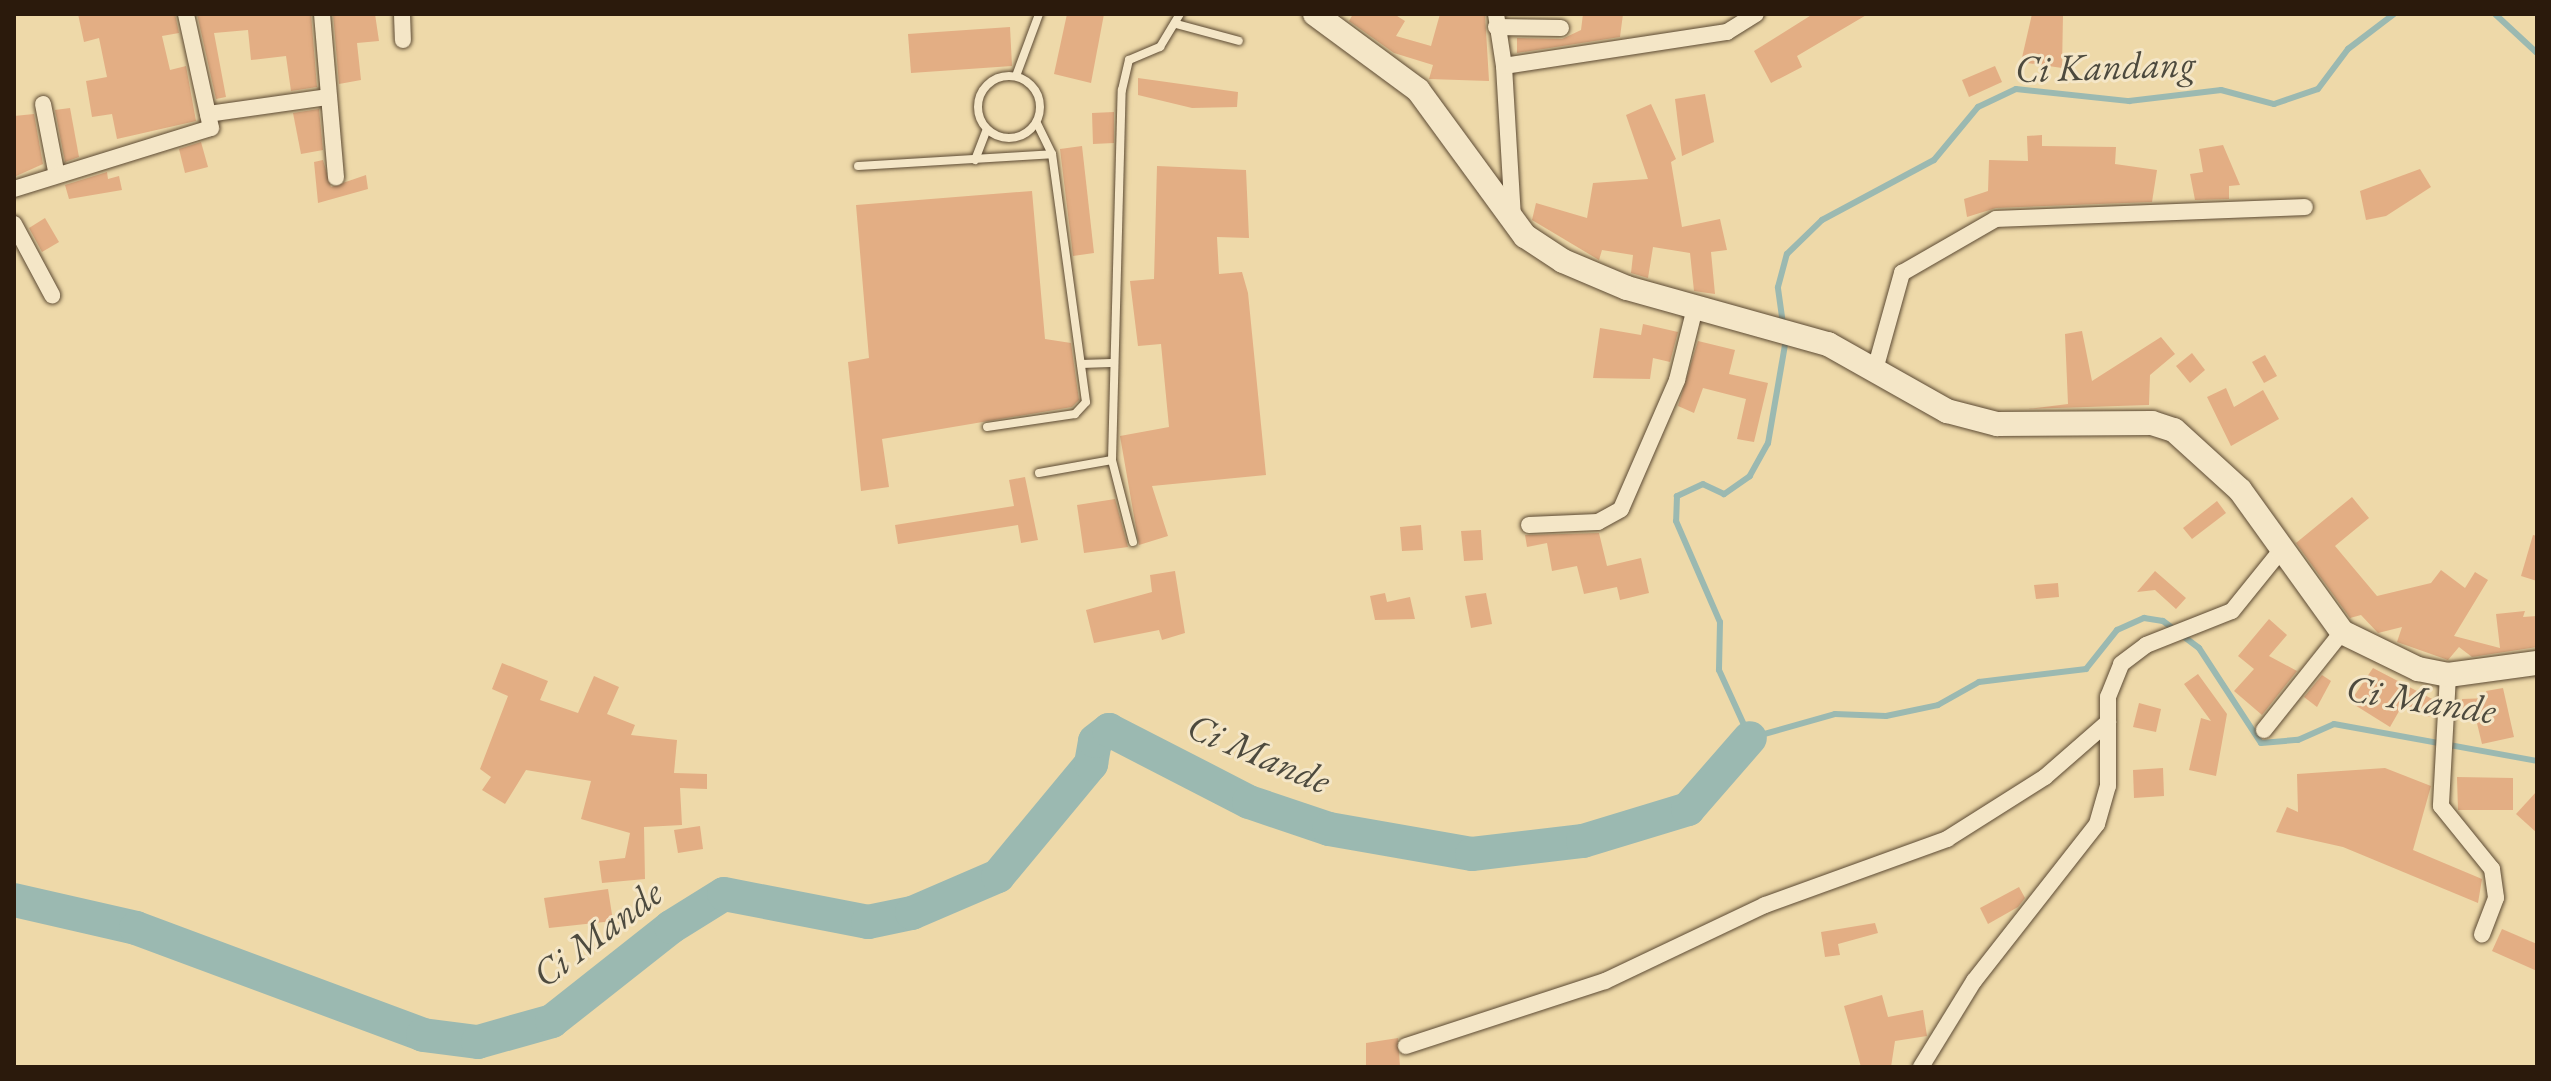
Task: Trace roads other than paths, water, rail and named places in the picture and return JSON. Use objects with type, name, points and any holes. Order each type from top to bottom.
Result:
[{"type":"main road","points":[[1315,14],[1418,90],[1514,220],[1563,261],[1695,308],[1753,325],[1793,331],[1876,366],[1947,411],[1997,424],[2152,423],[2174,430],[2240,490],[2342,632],[2418,669],[2448,675],[2537,663]]},
{"type":"street","points":[[14,189],[56,171],[211,128],[186,14]]},
{"type":"street","points":[[322,14],[336,177]]},
{"type":"street","points":[[402,14],[403,40]]},
{"type":"street","points":[[1504,66],[1727,32],[1756,14]]},
{"type":"street","points":[[1514,220],[1504,66],[1496,20],[1561,28]]},
{"type":"street","points":[[208,114],[328,97]]},
{"type":"street","points":[[43,104],[56,171]]},
{"type":"street","points":[[1876,366],[1902,273],[1996,219],[2305,207]]},
{"type":"street","points":[[14,224],[52,295]]},
{"type":"street","points":[[1529,525],[1598,522],[1621,509],[1677,380],[1695,308]]},
{"type":"street","points":[[1921,1067],[1974,981],[2091,836],[2108,786],[2111,679],[2121,664],[2171,635],[2232,611],[2282,549]]},
{"type":"street","points":[[2264,730],[2342,632]]},
{"type":"street","points":[[2448,675],[2443,812],[2479,849],[2493,877],[2496,898],[2482,934]]},
{"type":"street","points":[[1406,1046],[1605,981],[1765,905],[1947,839],[2045,777],[2108,722]]},
{"type":"lane","points":[[1016,76],[1039,14]]},
{"type":"lane","points":[[1133,542],[1112,460],[1111,363],[1122,90],[1129,60],[1160,47],[1180,14]]},
{"type":"lane","points":[[1176,24],[1239,41]]},
{"type":"lane","points":[[975,160],[987,129],[980,96],[999,78],[1016,76],[1037,92],[1037,123],[1052,154],[1081,364],[1083,411],[987,427]]},
{"type":"lane","points":[[987,129],[1012,138],[1037,123]]},
{"type":"lane","points":[[858,166],[1052,154]]},
{"type":"lane","points":[[1081,364],[1111,363]]},
{"type":"lane","points":[[1039,473],[1112,460]]},
{"type":"waterway","name":"Ci Kandang","points":[[1783,324],[1778,287],[1787,254],[1822,220],[1934,160],[1978,107],[2016,89],[2129,101],[2221,90],[2274,104],[2318,89],[2348,49],[2394,14]]},
{"type":"waterway","name":"Ci Kandang","points":[[2495,14],[2537,53]]},
{"type":"waterway","name":"Ci Mande","points":[[1786,339],[1768,443],[1750,476],[1724,494],[1703,484],[1677,496],[1676,521],[1720,622],[1719,670],[1750,738],[1835,714],[1886,716],[1938,705],[1979,682],[2086,669],[2117,630],[2144,618],[2163,621],[2199,648],[2261,743],[2298,740],[2334,724],[2537,761]]},
{"type":"waterway","name":"Ci Mande","points":[[14,900],[136,928],[423,1035],[478,1042],[552,1021],[671,927],[724,894],[868,922],[912,913],[998,876],[1091,764],[1095,741],[1109,730],[1249,802],[1329,829],[1472,854],[1583,841],[1688,809],[1750,738]]}]
